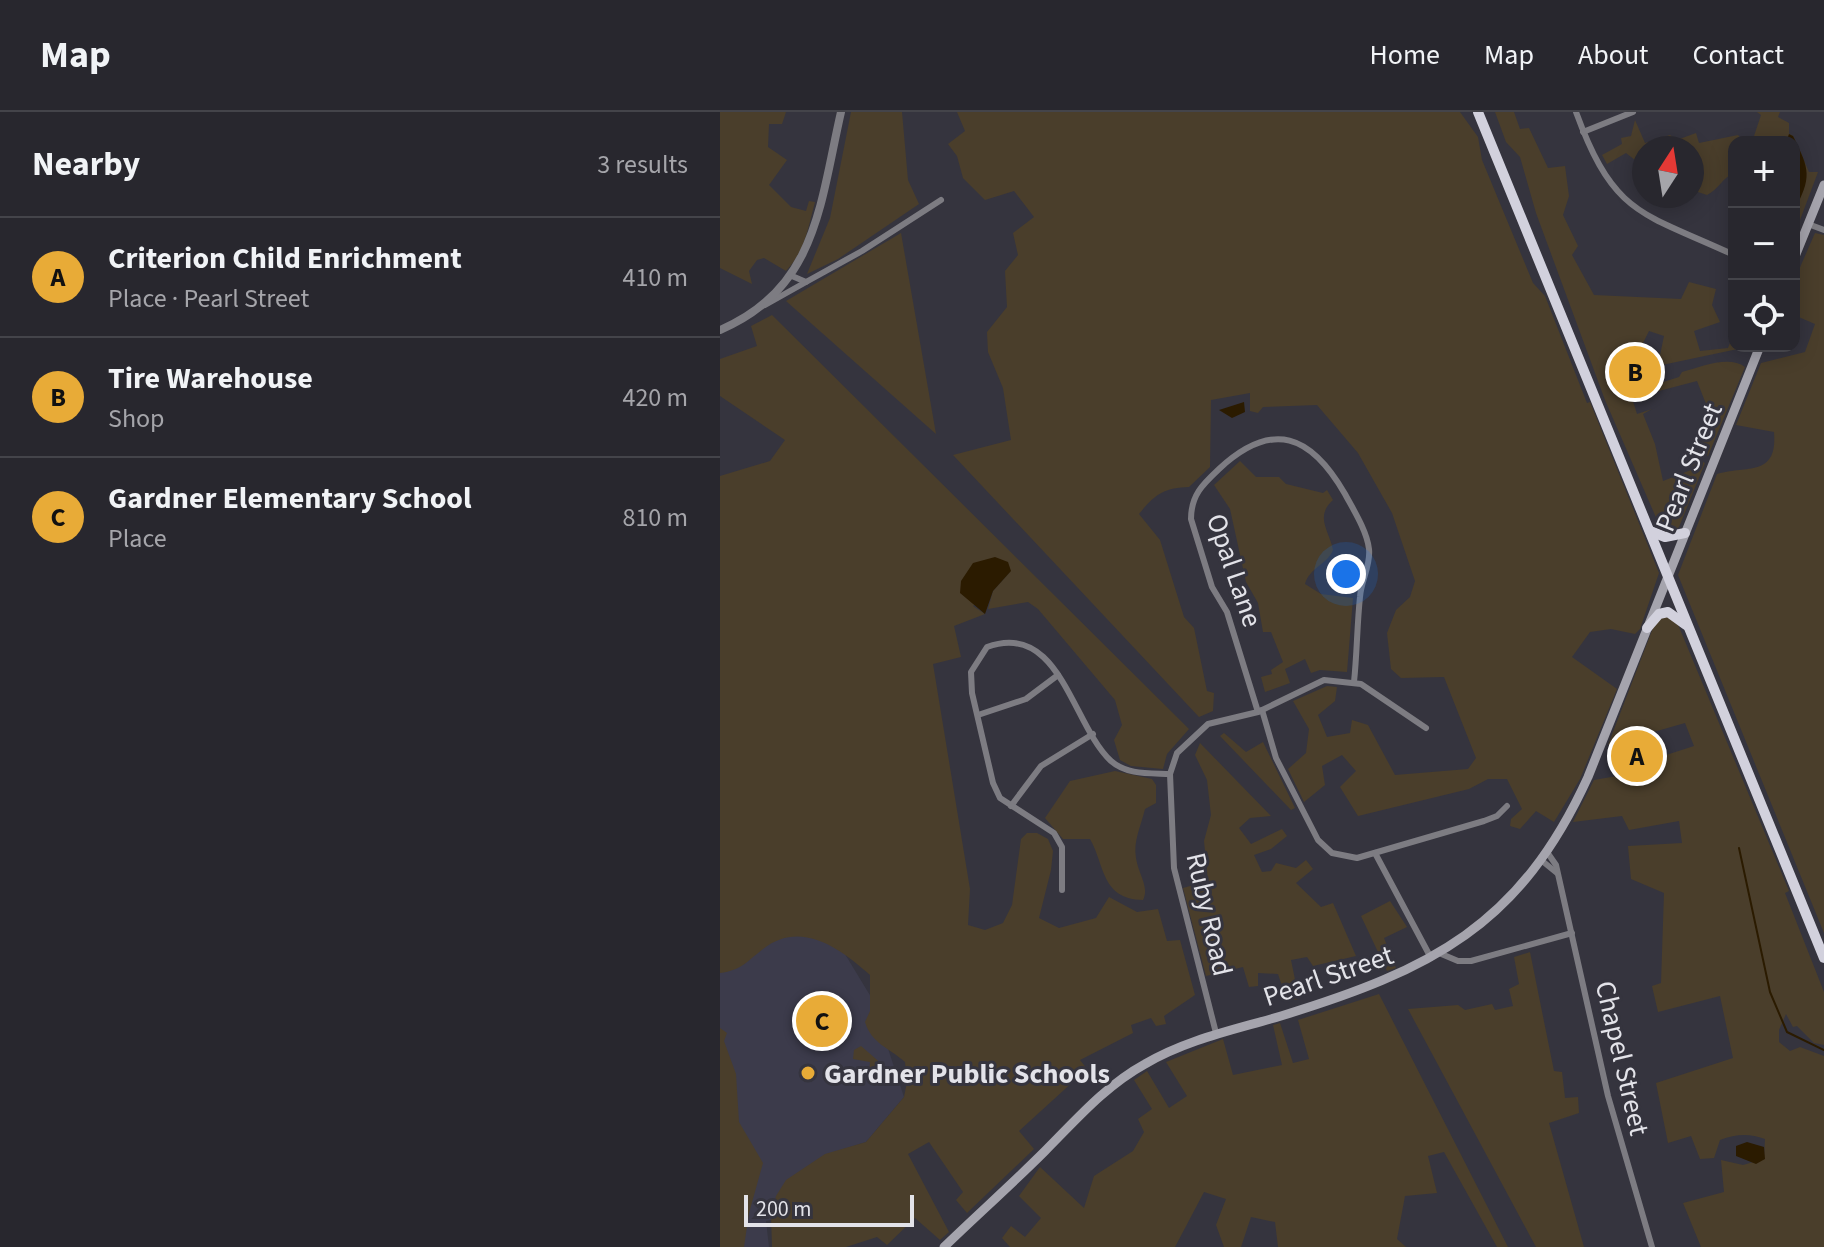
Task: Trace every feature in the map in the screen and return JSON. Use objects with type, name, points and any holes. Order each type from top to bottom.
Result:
[{"type":"highway","points":[[1478,112],[1824,958]]},
{"type":"highway","points":[[1650,531],[1665,537],[1685,533]]},
{"type":"highway","points":[[1647,628],[1659,614],[1668,612],[1692,633]]},
{"type":"main road","points":[[1800,244],[1824,185]]},
{"type":"main road","name":"Pearl Street","points":[[944,1247],[1110,1087],[1147,1062],[1216,1033],[1360,992],[1435,956],[1492,913],[1544,856],[1588,777],[1758,352]]},
{"type":"street","points":[[765,305],[792,276],[812,236],[841,112]]},
{"type":"street","points":[[1576,112],[1601,173],[1635,209],[1728,252]]},
{"type":"street","points":[[1583,132],[1633,112]]},
{"type":"street","points":[[720,330],[862,251],[941,200]]},
{"type":"street","points":[[1808,224],[1824,230]]},
{"type":"street","points":[[792,276],[806,282]]},
{"type":"street","name":"Opal Lane","points":[[1354,682],[1360,593],[1369,547],[1350,504],[1319,455],[1284,440],[1258,442],[1244,448],[1202,485],[1191,508],[1212,587],[1227,612],[1276,758],[1322,845],[1344,858],[1375,853],[1491,819],[1507,806]]},
{"type":"street","points":[[1062,890],[1062,847],[1054,833],[1000,798],[993,783],[971,672],[987,647],[1014,641],[1030,646],[1058,675],[1111,761],[1123,769],[1170,774],[1177,753],[1204,726],[1260,711],[1324,680],[1367,686],[1426,728]]},
{"type":"street","points":[[978,715],[1026,699],[1058,675]]},
{"type":"street","points":[[1011,806],[1041,766],[1093,734]]},
{"type":"street","name":"Ruby Road","points":[[1170,774],[1175,873],[1216,1033]]},
{"type":"street","points":[[1375,853],[1435,956],[1471,961],[1572,933]]},
{"type":"street","name":"Chapel Street","points":[[1544,856],[1554,858],[1559,876],[1613,1117],[1652,1247]]},
{"type":"shaded area","points":[[720,112],[786,112],[782,124],[769,124],[768,147],[787,160],[769,185],[791,207],[806,211],[809,201],[815,202],[805,239],[786,271],[764,258],[757,260],[749,271],[752,284],[720,268]]},
{"type":"shaded area","points":[[851,112],[902,112],[908,180],[919,204],[838,259],[807,274],[830,218]]},
{"type":"shaded area","points":[[957,112],[1460,112],[1478,137],[1482,160],[1533,283],[1545,296],[1659,573],[1640,629],[1635,634],[1611,629],[1590,632],[1572,657],[1617,689],[1580,779],[1554,822],[1536,811],[1520,829],[1510,826],[1511,819],[1522,809],[1507,779],[1488,779],[1469,789],[1358,816],[1340,787],[1356,771],[1342,755],[1322,766],[1325,785],[1304,802],[1288,769],[1306,753],[1309,729],[1293,701],[1327,686],[1337,687],[1335,701],[1318,715],[1327,737],[1350,733],[1352,720],[1368,725],[1395,775],[1468,769],[1476,758],[1444,677],[1401,678],[1391,669],[1387,633],[1396,610],[1410,597],[1415,581],[1392,513],[1358,453],[1317,405],[1263,407],[1258,413],[1250,411],[1250,393],[1211,400],[1210,467],[1189,487],[1161,493],[1139,514],[1160,540],[1184,617],[1194,628],[1207,691],[1214,693],[1213,711],[1199,717],[953,455],[1011,440],[1003,388],[988,352],[987,332],[1007,307],[1005,271],[1018,255],[1013,233],[1034,217],[1014,191],[985,200],[963,178],[957,156],[948,144],[965,131]]},
{"type":"shaded area","points":[[1495,112],[1514,112],[1520,129],[1529,128],[1548,168],[1565,166],[1569,196],[1563,215],[1578,246],[1572,255],[1594,295],[1681,299],[1689,282],[1716,289],[1712,305],[1720,322],[1694,331],[1700,351],[1728,348],[1728,351],[1662,365],[1659,360],[1664,336],[1649,331],[1638,353],[1615,363],[1623,395],[1706,365],[1731,362],[1745,367],[1708,456],[1701,452],[1699,444],[1703,441],[1699,429],[1713,422],[1697,381],[1632,398],[1637,414],[1652,409],[1643,414],[1655,444],[1663,481],[1691,470],[1691,465],[1699,460],[1705,463],[1679,527],[1669,533],[1661,529],[1605,400],[1536,213],[1520,157],[1506,142]]},
{"type":"shaded area","points":[[1757,112],[1780,112],[1778,117],[1789,123],[1789,134],[1793,136],[1754,136],[1761,115]]},
{"type":"shaded area","points":[[1635,120],[1642,136],[1632,136],[1632,158],[1626,153],[1607,164],[1602,155],[1622,144],[1621,138],[1631,136]]},
{"type":"shaded area","points":[[1728,137],[1728,177],[1707,195],[1704,194],[1704,142]]},
{"type":"shaded area","points":[[1800,151],[1807,174],[1800,198]]},
{"type":"shaded area","points":[[1800,152],[1809,172],[1818,172],[1800,220]]},
{"type":"shaded area","points":[[901,233],[936,434],[786,301]]},
{"type":"shaded area","points":[[1815,233],[1824,235],[1824,933],[1678,575],[1717,474],[1758,467],[1771,457],[1774,432],[1736,425],[1761,363],[1805,352],[1815,324],[1800,318],[1800,267]]},
{"type":"shaded area","points":[[772,315],[1189,729],[1167,754],[1163,769],[1131,766],[1120,760],[1114,740],[1122,725],[1115,700],[1038,609],[1028,602],[988,609],[993,591],[1011,571],[973,606],[985,614],[954,626],[961,657],[933,664],[970,889],[968,925],[985,930],[1003,923],[1012,905],[1021,839],[1027,833],[1037,833],[1048,839],[1053,851],[1039,918],[1059,928],[1096,918],[1109,897],[1137,912],[1158,909],[1167,941],[1180,940],[1195,995],[1164,1016],[1166,1024],[1156,1026],[1151,1018],[1131,1025],[1133,1033],[1080,1060],[1087,1069],[1019,1131],[1034,1149],[967,1213],[956,1200],[963,1192],[929,1142],[908,1154],[949,1232],[940,1240],[915,1218],[887,1245],[877,1237],[846,1247],[772,1247],[771,1215],[776,1196],[786,1180],[825,1154],[866,1142],[904,1097],[907,1082],[905,1062],[876,1040],[865,1022],[870,1011],[870,975],[833,947],[806,937],[777,940],[739,968],[720,973],[720,476],[770,461],[785,440],[720,396],[720,359],[757,346],[751,326]]},
{"type":"shaded area","points":[[1244,402],[1245,412],[1232,418],[1219,410]]},
{"type":"shaded area","points":[[1240,461],[1256,477],[1279,477],[1286,484],[1323,493],[1327,490],[1333,500],[1327,506],[1324,519],[1333,550],[1305,584],[1321,594],[1353,598],[1347,672],[1320,670],[1311,673],[1305,659],[1285,669],[1290,683],[1265,692],[1261,677],[1272,674],[1271,670],[1283,662],[1271,632],[1263,632],[1258,603],[1246,582],[1230,509],[1214,485]]},
{"type":"shaded area","points":[[995,557],[1008,562],[1011,571],[993,591],[985,614],[960,593],[961,581],[973,563]]},
{"type":"shaded area","points":[[1663,616],[1676,620],[1679,627],[1789,891],[1785,893],[1824,992],[1824,1045],[1814,1043],[1797,1026],[1793,1027],[1786,1014],[1779,1030],[1779,1042],[1790,1051],[1800,1047],[1824,1056],[1824,1247],[1701,1247],[1683,1203],[1724,1192],[1721,1160],[1743,1165],[1764,1159],[1765,1139],[1748,1135],[1726,1138],[1720,1140],[1714,1158],[1700,1159],[1691,1136],[1668,1143],[1656,1083],[1733,1058],[1720,996],[1658,1012],[1652,986],[1661,983],[1664,893],[1631,879],[1628,846],[1682,843],[1679,821],[1629,830],[1622,816],[1573,822],[1594,780],[1634,773],[1633,764],[1651,760],[1652,769],[1660,757],[1694,746],[1685,723],[1608,745],[1653,628]]},
{"type":"shaded area","points":[[1224,733],[1246,752],[1263,742],[1295,808],[1291,810],[1220,736]]},
{"type":"shaded area","points":[[1200,743],[1271,816],[1250,818],[1239,828],[1251,844],[1282,829],[1287,836],[1271,849],[1254,855],[1262,872],[1271,871],[1276,863],[1296,868],[1306,860],[1313,869],[1296,883],[1321,907],[1333,903],[1356,956],[1313,966],[1307,957],[1291,960],[1299,999],[1287,1001],[1278,974],[1258,973],[1258,986],[1249,987],[1243,967],[1206,976],[1183,888],[1208,881],[1204,841],[1211,815],[1207,780],[1195,755]]},
{"type":"shaded area","points":[[1115,771],[1152,779],[1156,785],[1156,803],[1145,809],[1135,852],[1145,890],[1143,900],[1119,894],[1112,887],[1090,839],[1063,839],[1045,818],[1070,781]]},
{"type":"shaded area","points":[[1390,901],[1407,927],[1384,938],[1396,968],[1387,971],[1361,916]]},
{"type":"shaded area","name":"Gardner Public Schools","points":[[831,931],[871,997],[904,1097],[866,1142],[825,1155],[790,1216],[766,1221],[769,1247],[742,1247],[720,1115],[720,937]]},
{"type":"shaded area","points":[[1530,952],[1554,1071],[1562,1072],[1565,1098],[1578,1097],[1579,1113],[1549,1123],[1584,1247],[1536,1247],[1408,1009],[1458,1005],[1465,1010],[1492,1004],[1495,1010],[1513,1006],[1509,989],[1519,984],[1514,957]]},
{"type":"shaded area","points":[[1379,994],[1508,1247],[1497,1247],[1444,1152],[1428,1156],[1437,1193],[1405,1196],[1397,1239],[1406,1247],[1278,1247],[1275,1222],[1251,1217],[1241,1247],[1224,1247],[1216,1225],[1226,1199],[1204,1192],[1175,1247],[1010,1247],[1002,1238],[1011,1226],[1025,1237],[1041,1218],[1019,1196],[1040,1167],[1084,1208],[1094,1176],[1133,1151],[1144,1132],[1138,1119],[1152,1109],[1134,1080],[1147,1071],[1169,1108],[1187,1096],[1166,1062],[1223,1039],[1233,1075],[1282,1065],[1273,1025],[1280,1023],[1293,1063],[1309,1059],[1298,1020]]},
{"type":"shaded area","points":[[720,1028],[727,1033],[724,1041],[736,1074],[739,1122],[763,1163],[749,1213],[744,1247],[720,1247]]},
{"type":"shaded area","points":[[861,1046],[883,1065],[888,1076],[884,1082],[868,1083],[870,1062],[853,1059],[854,1050]]},
{"type":"shaded area","points":[[1747,1142],[1764,1147],[1765,1159],[1756,1164],[1736,1156],[1736,1146]]},
{"type":"waterway","points":[[1739,848],[1770,992],[1787,1032],[1824,1050]]},
{"type":"place","name":"Tire Warehouse","points":[[1635,372]]},
{"type":"place","name":"Criterion Child Enrichment","points":[[1637,756]]},
{"type":"place","name":"Gardner Elementary School","points":[[822,1021]]},
{"type":"place","name":"Gardner Public Schools","points":[[808,1073]]}]
